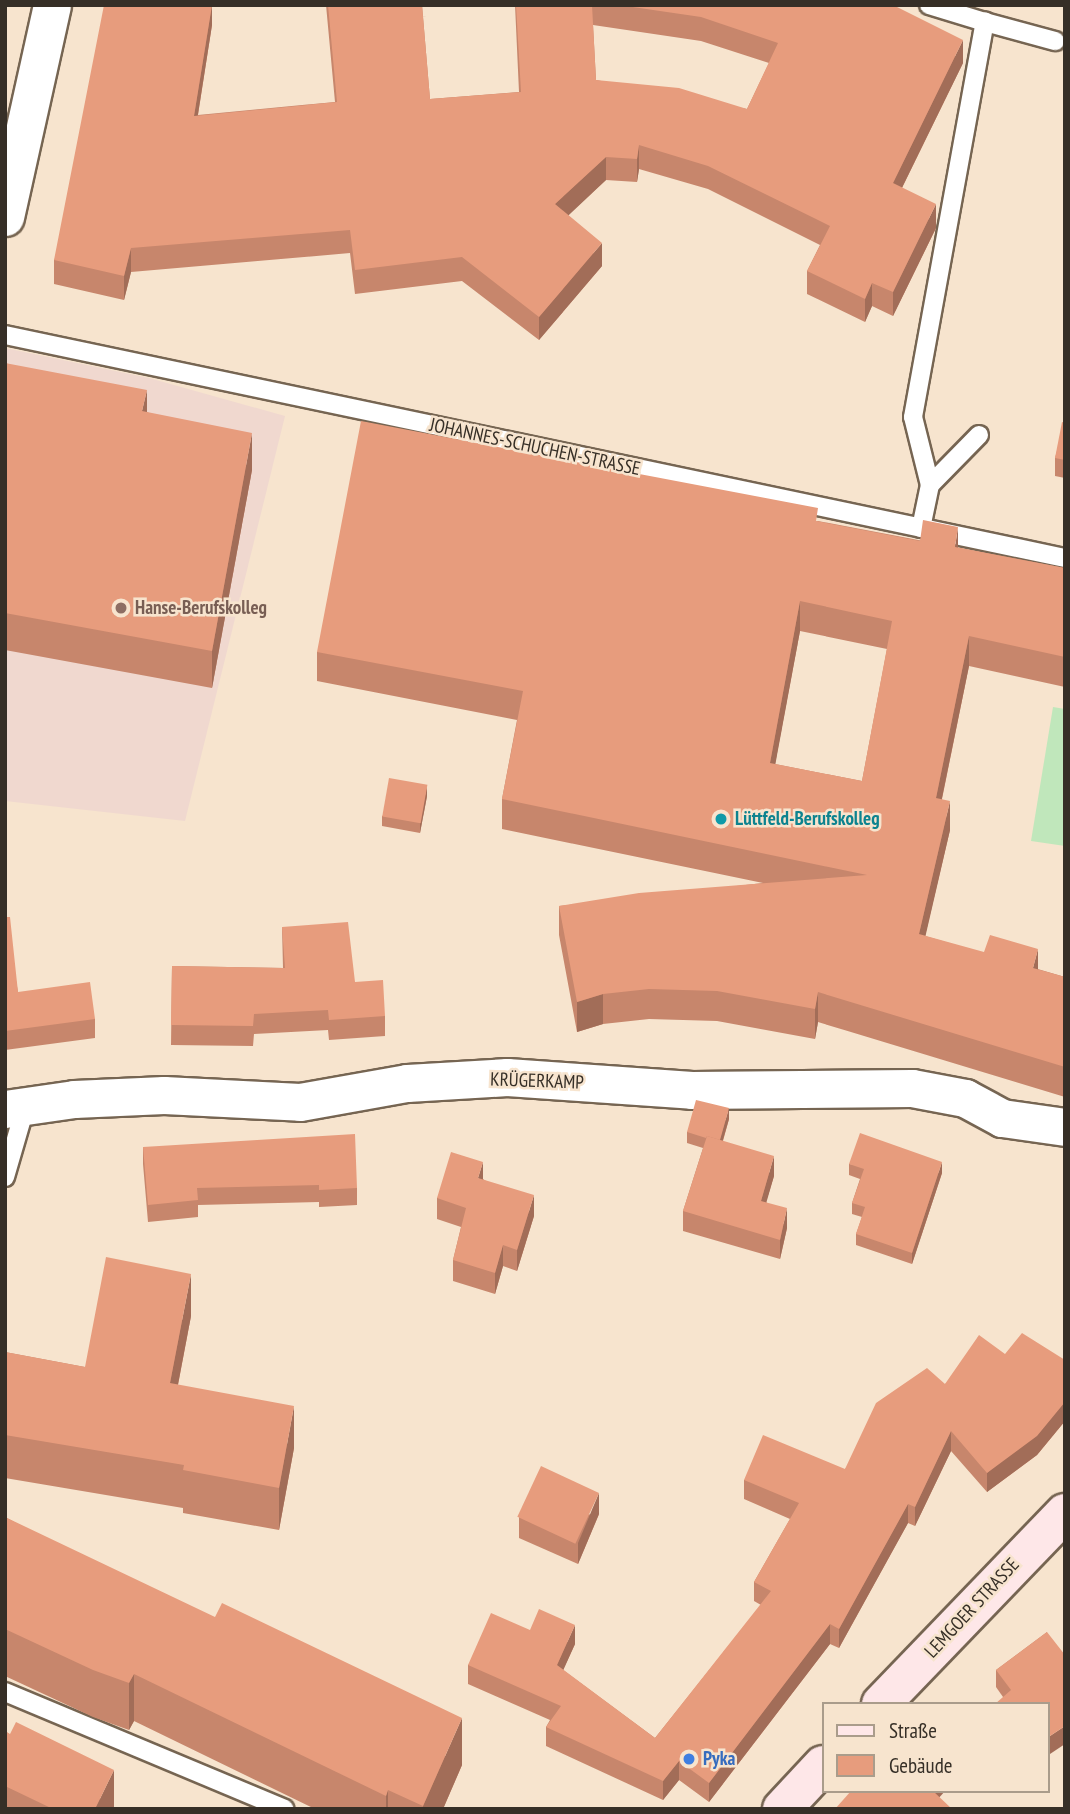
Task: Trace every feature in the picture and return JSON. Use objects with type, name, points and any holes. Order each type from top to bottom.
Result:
[{"type":"main road","name":"LEMGOER STRASSE","points":[[883,1702],[1065,1513]]},
{"type":"main road","points":[[782,1809],[822,1766]]},
{"type":"street","points":[[5,217],[52,5]]},
{"type":"street","name":"KRÜGERKAMP","points":[[15,1109],[74,1099],[164,1095],[300,1102],[407,1083],[507,1077],[692,1090],[912,1088],[965,1098],[1002,1118],[1065,1127]]},
{"type":"lane","points":[[929,5],[1055,41]]},
{"type":"lane","points":[[921,528],[930,485],[913,417],[985,22]]},
{"type":"lane","name":"JOHANNES-SCHUCHEN-STRASSE","points":[[5,335],[1065,558]]},
{"type":"lane","points":[[930,485],[979,435]]},
{"type":"lane","points":[[5,1177],[15,1109]]},
{"type":"lane","points":[[5,1692],[285,1809]]},
{"type":"shaded area","name":"Hanse-Berufskolleg","points":[[5,348],[149,378],[285,416],[185,821],[5,801]]},
{"type":"green space","points":[[1053,707],[1065,709],[1065,846],[1031,841]]},
{"type":"building","points":[[104,5],[212,5],[194,116],[337,102],[328,5],[422,5],[430,99],[521,92],[516,5],[592,5],[596,80],[679,88],[747,109],[778,43],[701,17],[619,5],[893,5],[963,40],[893,183],[936,204],[893,292],[872,283],[865,299],[807,271],[830,226],[708,166],[639,145],[637,159],[606,157],[555,204],[602,243],[539,317],[462,257],[355,270],[350,230],[131,248],[124,276],[54,260]]},
{"type":"building","points":[[5,363],[147,390],[142,411],[252,433],[212,651],[5,613]]},
{"type":"building","points":[[361,421],[818,508],[816,521],[920,541],[923,520],[958,527],[955,547],[1065,568],[1065,657],[969,636],[936,798],[950,801],[919,934],[984,952],[990,935],[1038,949],[1033,968],[1065,977],[1065,1067],[818,992],[815,1009],[717,991],[649,989],[603,994],[577,1002],[559,906],[639,893],[867,875],[502,799],[523,691],[317,652]],"holes":[[[800,601],[892,621],[862,781],[770,763]]]},
{"type":"building","points":[[1062,422],[1065,423],[1065,460],[1055,458]]},
{"type":"building","points":[[389,778],[427,785],[421,823],[382,816]]},
{"type":"building","points":[[5,917],[10,917],[18,992],[90,982],[95,1019],[5,1031]]},
{"type":"building","points":[[348,922],[355,982],[383,980],[385,1016],[329,1020],[328,1010],[254,1014],[253,1026],[171,1025],[172,966],[285,968],[282,927]]},
{"type":"building","points":[[696,1100],[729,1108],[720,1140],[687,1132]]},
{"type":"building","points":[[860,1133],[942,1162],[912,1253],[856,1234],[865,1207],[852,1203],[864,1169],[849,1164]]},
{"type":"building","points":[[355,1134],[357,1188],[319,1190],[319,1185],[197,1188],[198,1200],[148,1205],[143,1147]]},
{"type":"building","points":[[707,1136],[774,1156],[761,1201],[787,1208],[780,1240],[683,1211]]},
{"type":"building","points":[[451,1152],[483,1162],[478,1178],[534,1195],[517,1250],[503,1245],[495,1273],[453,1260],[466,1208],[437,1198]]},
{"type":"building","points":[[106,1257],[191,1274],[170,1383],[294,1406],[279,1488],[183,1470],[184,1465],[5,1435],[5,1352],[85,1367]]},
{"type":"building","points":[[1022,1333],[1065,1360],[1065,1402],[1037,1436],[987,1473],[951,1431],[915,1507],[908,1504],[839,1629],[830,1624],[709,1783],[679,1761],[663,1781],[546,1727],[561,1706],[468,1665],[491,1613],[530,1630],[539,1609],[575,1625],[557,1665],[655,1738],[771,1591],[754,1582],[799,1503],[744,1480],[763,1435],[845,1469],[876,1403],[927,1368],[945,1384],[979,1335],[1005,1354]]},
{"type":"building","points":[[541,1466],[599,1493],[575,1544],[517,1517]]},
{"type":"building","points":[[5,1517],[215,1617],[222,1603],[462,1718],[423,1806],[388,1790],[386,1796],[134,1674],[129,1683],[93,1670],[5,1629]]},
{"type":"building","points":[[1047,1632],[1065,1655],[1065,1726],[1049,1737],[1049,1702],[997,1702],[1011,1690],[996,1670]]},
{"type":"building","points":[[16,1722],[114,1770],[95,1809],[53,1809],[5,1786],[5,1731],[10,1734]]},
{"type":"building","points":[[849,1793],[935,1793],[952,1809],[835,1809]]},
{"type":"place","name":"Hanse-Berufskolleg","points":[[121,608]]},
{"type":"place","name":"Lüttfeld-Berufskolleg","points":[[721,819]]},
{"type":"place","name":"Pyka","points":[[689,1759]]}]
